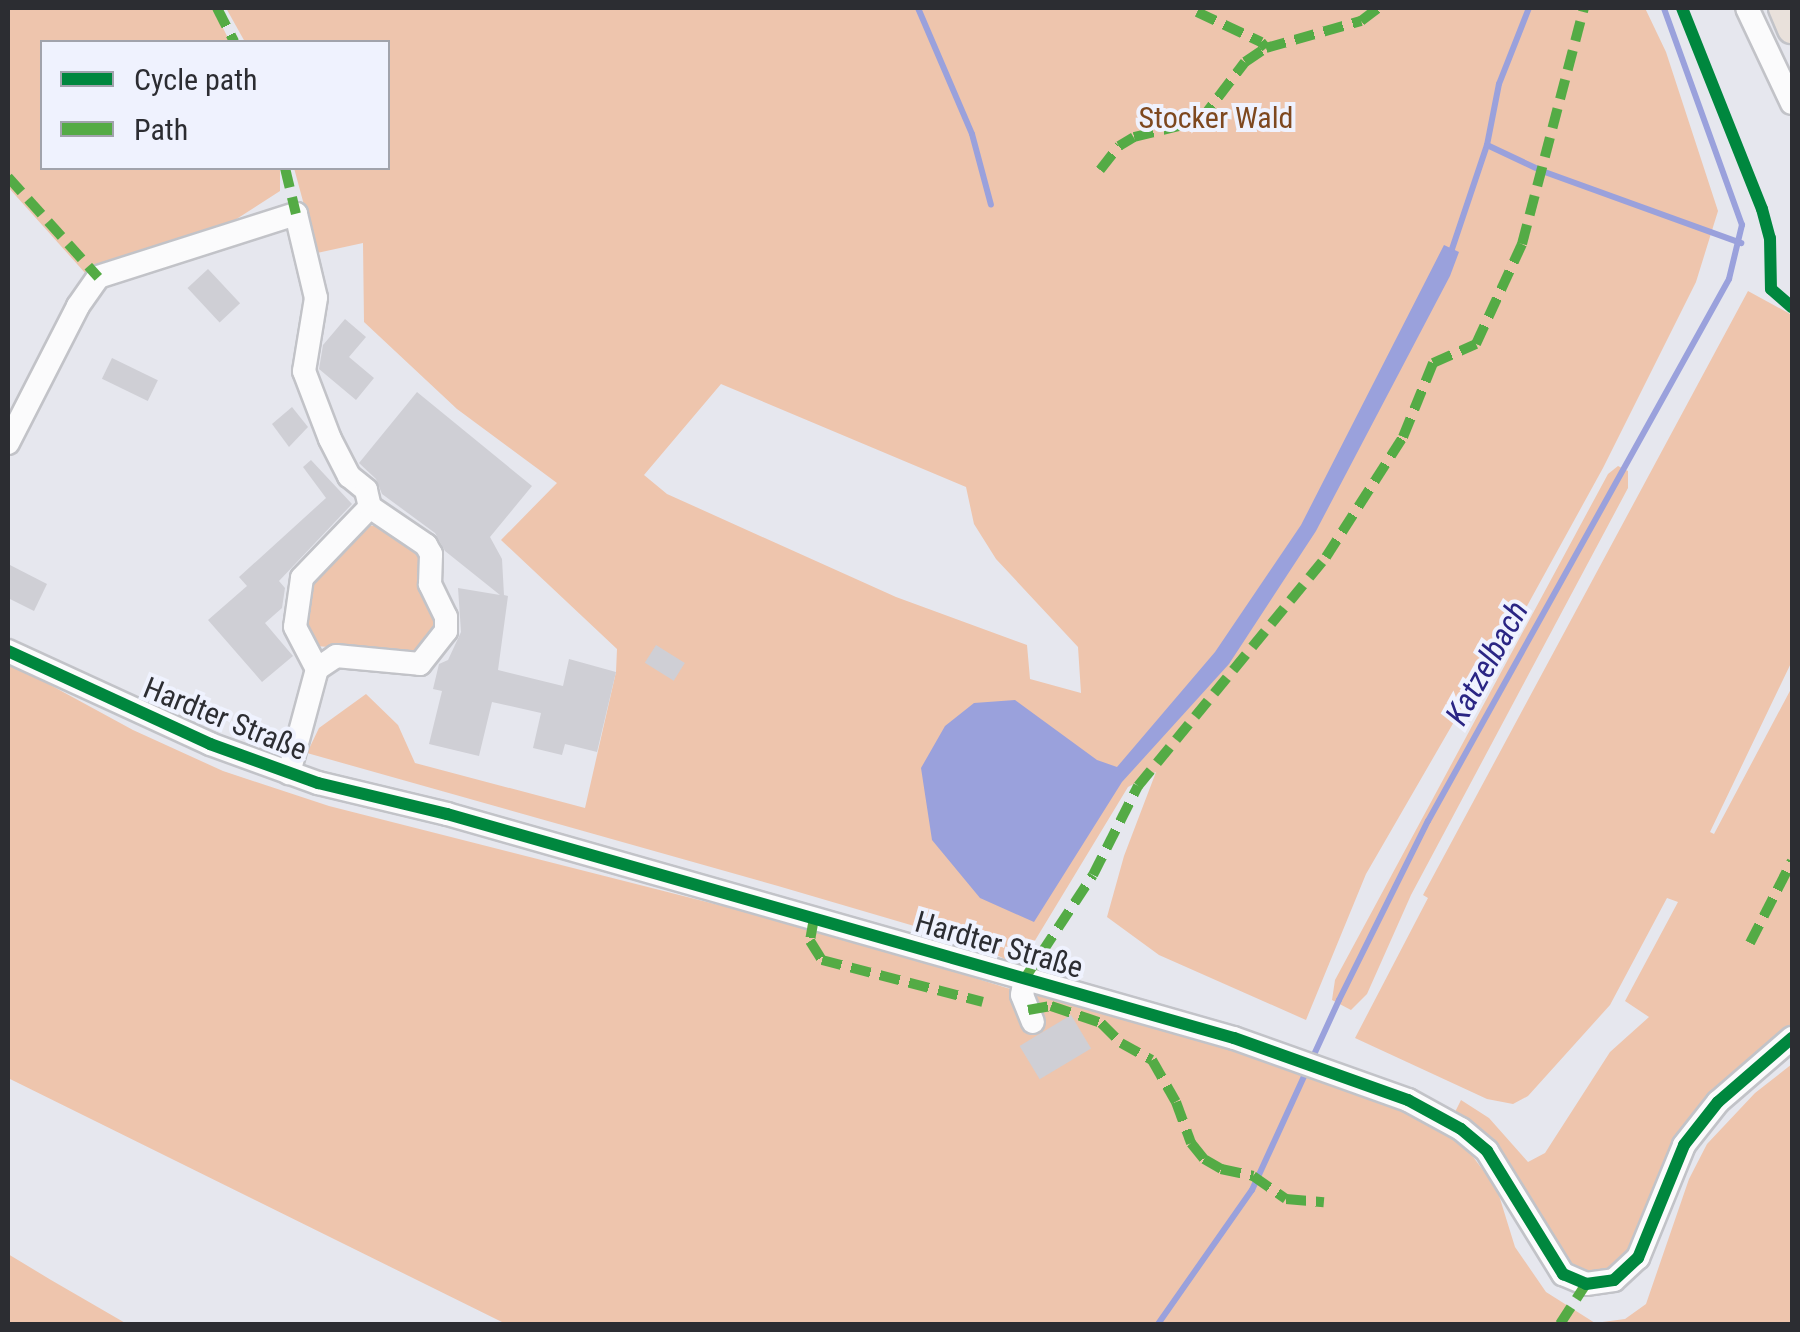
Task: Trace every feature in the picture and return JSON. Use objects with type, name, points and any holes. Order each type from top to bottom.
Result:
[{"type":"main road","points":[[1783,8],[1792,29]]},
{"type":"street","points":[[1747,8],[1792,103]]},
{"type":"street","points":[[8,443],[78,306],[98,277],[296,214],[316,298],[304,371],[330,439],[349,476],[366,490],[370,507],[426,544],[431,554],[430,584],[446,617],[446,631],[420,664],[336,656],[317,669],[289,773]]},
{"type":"street","points":[[317,669],[295,627],[302,578],[370,507]]},
{"type":"street","name":"Hardter Straße","points":[[8,650],[210,744],[289,773],[1026,978],[1290,1058],[1408,1100],[1461,1129],[1487,1150],[1563,1274],[1586,1284],[1614,1280],[1638,1258],[1684,1145],[1718,1102],[1792,1038]]},
{"type":"street","points":[[1026,978],[1022,995],[1033,1022]]},
{"type":"green space","points":[[8,8],[213,8],[229,40],[40,40],[40,170],[280,170],[280,191],[224,227],[86,274],[8,187]]},
{"type":"green space","name":"Stocker Wald","points":[[226,8],[1645,8],[1666,52],[1718,211],[1696,282],[1603,468],[1516,626],[1477,682],[1366,874],[1306,1020],[1159,955],[1107,917],[1124,856],[1156,772],[1128,787],[1025,957],[1009,961],[972,943],[307,753],[319,728],[366,694],[398,725],[415,763],[585,808],[616,672],[617,649],[501,540],[557,483],[457,409],[364,322],[363,243],[317,253],[295,170],[390,170],[390,40],[244,40]],"holes":[[[721,384],[966,487],[974,524],[996,559],[1078,647],[1081,693],[1030,679],[1027,645],[896,597],[667,494],[644,475]]]},
{"type":"green space","points":[[1748,291],[1792,315],[1792,661],[1710,832],[1714,834],[1792,687],[1792,1030],[1734,1077],[1635,1244],[1602,1275],[1583,1272],[1566,1258],[1511,1165],[1455,1112],[1461,1100],[1489,1118],[1528,1162],[1545,1153],[1610,1052],[1649,1017],[1625,1001],[1678,902],[1667,898],[1610,1005],[1528,1096],[1513,1104],[1487,1099],[1355,1038],[1428,898],[1423,895]]},
{"type":"green space","points":[[1618,466],[1628,471],[1628,488],[1411,895],[1367,994],[1351,1010],[1332,1000],[1335,980],[1608,474]]},
{"type":"green space","points":[[365,525],[385,527],[417,552],[437,619],[433,633],[416,654],[316,646],[304,634],[310,585]]},
{"type":"green space","points":[[8,662],[133,730],[223,771],[329,806],[833,934],[1007,988],[1124,1014],[1371,1098],[1443,1129],[1471,1154],[1497,1189],[1515,1247],[1546,1292],[1595,1323],[1625,1319],[1646,1304],[1689,1179],[1707,1144],[1755,1093],[1792,1064],[1792,1324],[506,1324],[8,1078]]},
{"type":"green space","points":[[8,1254],[51,1280],[127,1324],[8,1324]]},
{"type":"water","points":[[1444,245],[1459,252],[1450,276],[1316,531],[1229,664],[1122,782],[1034,922],[980,898],[932,840],[921,768],[945,726],[974,703],[1015,700],[1097,760],[1117,767],[1215,652],[1301,525]]},
{"type":"building","points":[[208,269],[240,303],[220,322],[188,288]]},
{"type":"building","points":[[345,319],[366,337],[349,357],[374,378],[356,400],[319,369],[323,345]]},
{"type":"building","points":[[112,358],[158,380],[148,401],[102,379]]},
{"type":"building","points":[[417,392],[532,486],[490,537],[502,559],[504,595],[508,596],[498,670],[563,686],[569,659],[616,672],[597,752],[565,744],[562,755],[533,748],[541,713],[492,702],[479,756],[429,744],[442,691],[433,689],[439,664],[448,660],[461,632],[458,588],[500,595],[445,551],[435,533],[382,494],[376,479],[359,463]]},
{"type":"building","points":[[292,407],[308,427],[289,447],[272,424]]},
{"type":"building","points":[[311,460],[352,504],[279,581],[285,588],[282,608],[265,623],[293,656],[262,682],[208,620],[247,586],[239,577],[326,498],[303,467]]},
{"type":"building","points":[[8,564],[47,584],[34,611],[8,598]]},
{"type":"building","points":[[656,645],[685,663],[674,681],[645,663]]},
{"type":"building","points":[[1071,1015],[1091,1048],[1040,1079],[1020,1046]]},
{"type":"waterway","points":[[918,8],[972,134],[991,205]]},
{"type":"waterway","points":[[1452,249],[1487,145],[1499,84],[1529,8]]},
{"type":"waterway","name":"Katzelbach","points":[[1158,1324],[1252,1190],[1339,1000],[1428,821],[1729,279],[1742,225],[1664,8]]},
{"type":"waterway","points":[[1487,145],[1542,171],[1741,243]]},
{"type":"marked path","points":[[217,8],[233,40]]},
{"type":"marked path","points":[[1100,170],[1119,146],[1134,137],[1200,121],[1245,62],[1266,48],[1361,21],[1378,8]]},
{"type":"marked path","points":[[1025,978],[1093,875],[1138,786],[1326,557],[1403,437],[1433,363],[1476,344],[1522,244],[1584,8]]},
{"type":"marked path","points":[[1197,12],[1261,42],[1266,48]]},
{"type":"marked path","points":[[285,170],[296,214]]},
{"type":"marked path","points":[[8,177],[98,277]]},
{"type":"marked path","points":[[1750,943],[1792,861]]},
{"type":"marked path","points":[[814,918],[810,941],[822,960],[983,1002]]},
{"type":"marked path","points":[[1028,1010],[1051,1006],[1101,1023],[1121,1043],[1152,1060],[1176,1102],[1191,1143],[1204,1159],[1221,1169],[1253,1176],[1286,1199],[1324,1202]]},
{"type":"marked path","points":[[1560,1324],[1586,1284]]},
{"type":"cycle path","points":[[1682,8],[1762,209],[1770,238],[1771,289],[1792,307]]},
{"type":"cycle path","points":[[8,651],[210,744],[318,783],[447,814],[1234,1038],[1408,1100],[1461,1129],[1487,1151],[1563,1274],[1586,1284],[1614,1280],[1638,1258],[1684,1145],[1718,1102],[1792,1038]]}]
